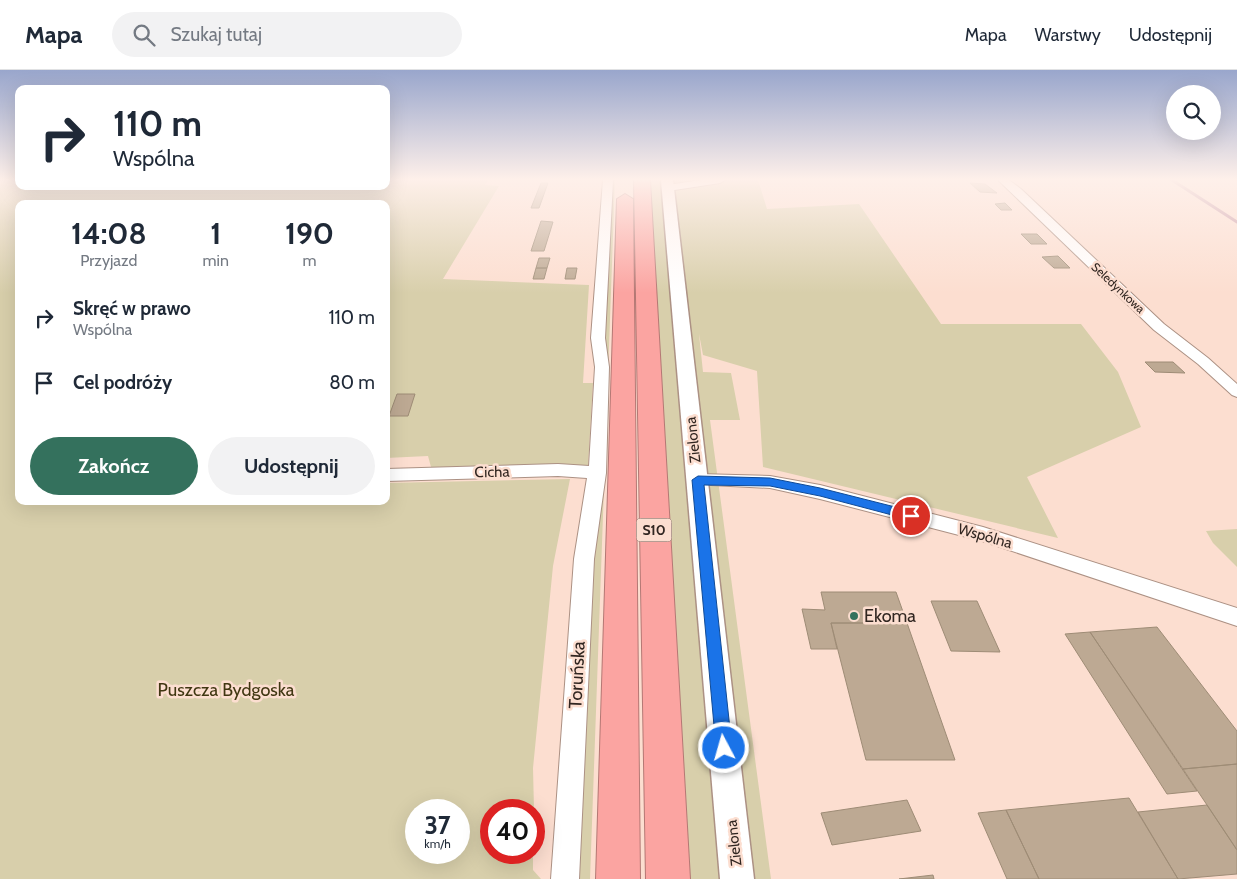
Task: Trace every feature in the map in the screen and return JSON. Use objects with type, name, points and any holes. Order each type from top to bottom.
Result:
[{"type":"highway","name":"S10","points":[[618,879],[625,218]]},
{"type":"highway","name":"S10","points":[[659,218],[668,879]]},
{"type":"street","points":[[597,473],[602,367],[598,338],[606,218]]},
{"type":"street","name":"Zielona","points":[[664,218],[698,480],[737,879]]},
{"type":"street","name":"Seledynkowa","points":[[1045,218],[1159,327],[1203,361],[1237,392]]},
{"type":"street","name":"Cicha","points":[[390,475],[558,470],[597,473]]},
{"type":"street","name":"Toruńska","points":[[565,879],[584,560],[597,473]]},
{"type":"street","name":"Wspólna","points":[[698,480],[770,482],[820,492],[984,534],[1237,617]]},
{"type":"green space","name":"Puszcza Bydgoska","points":[[0,218],[15,218],[15,505],[390,505],[390,483],[570,479],[553,566],[533,768],[534,799],[480,799],[480,864],[533,864],[533,870],[541,879],[0,879]]},
{"type":"green space","name":"Puszcza Bydgoska","points":[[390,218],[480,218],[443,279],[589,285],[583,383],[593,383],[588,467],[431,467],[428,456],[390,458]]},
{"type":"green space","points":[[610,218],[614,218],[590,879],[573,879],[589,580],[600,482]]},
{"type":"green space","points":[[652,218],[868,218],[941,324],[1081,324],[1118,372],[1141,427],[1027,477],[1058,538],[763,467],[757,371],[703,355],[699,334],[703,372],[731,373],[740,420],[710,420],[771,879],[689,879]]},
{"type":"green space","points":[[1237,529],[1237,567],[1213,543],[1206,531]]},
{"type":"building","points":[[541,221],[553,222],[544,251],[531,251]]},
{"type":"building","points":[[1021,234],[1037,234],[1047,244],[1031,244]]},
{"type":"building","points":[[1058,256],[1070,268],[1054,268],[1042,257]]},
{"type":"building","points":[[539,258],[550,258],[547,268],[536,268]]},
{"type":"building","points":[[536,268],[547,268],[544,279],[533,279]]},
{"type":"building","points":[[567,268],[577,268],[575,279],[565,279]]},
{"type":"building","points":[[1145,362],[1173,362],[1185,373],[1155,372]]},
{"type":"building","points":[[397,394],[415,394],[408,416],[390,416]]},
{"type":"building","name":"Ekoma","points":[[821,592],[896,592],[907,623],[831,623],[837,649],[811,649],[802,609],[825,610]]},
{"type":"building","points":[[931,601],[977,601],[1000,652],[951,651]]},
{"type":"building","points":[[831,623],[907,623],[955,760],[866,760]]},
{"type":"building","points":[[1157,627],[1237,731],[1237,764],[1183,769],[1090,632]]},
{"type":"building","points":[[1090,632],[1197,791],[1167,794],[1065,634]]},
{"type":"building","points":[[1237,764],[1237,850],[1183,769]]},
{"type":"building","points":[[1129,798],[1178,879],[1039,879],[1006,810]]},
{"type":"building","points":[[907,800],[921,831],[832,845],[821,813]]},
{"type":"building","points":[[1207,805],[1237,850],[1237,874],[1178,879],[1138,812]]},
{"type":"building","points":[[1006,810],[1039,879],[1007,879],[978,813]]},
{"type":"building","points":[[933,875],[934,879],[899,879]]},
{"type":"waterway","points":[[1230,218],[1237,222]]},
{"type":"place","name":"Ekoma","points":[[854,616]]},
{"type":"route","points":[[724,748],[698,480],[770,482],[820,492],[911,516]]}]
